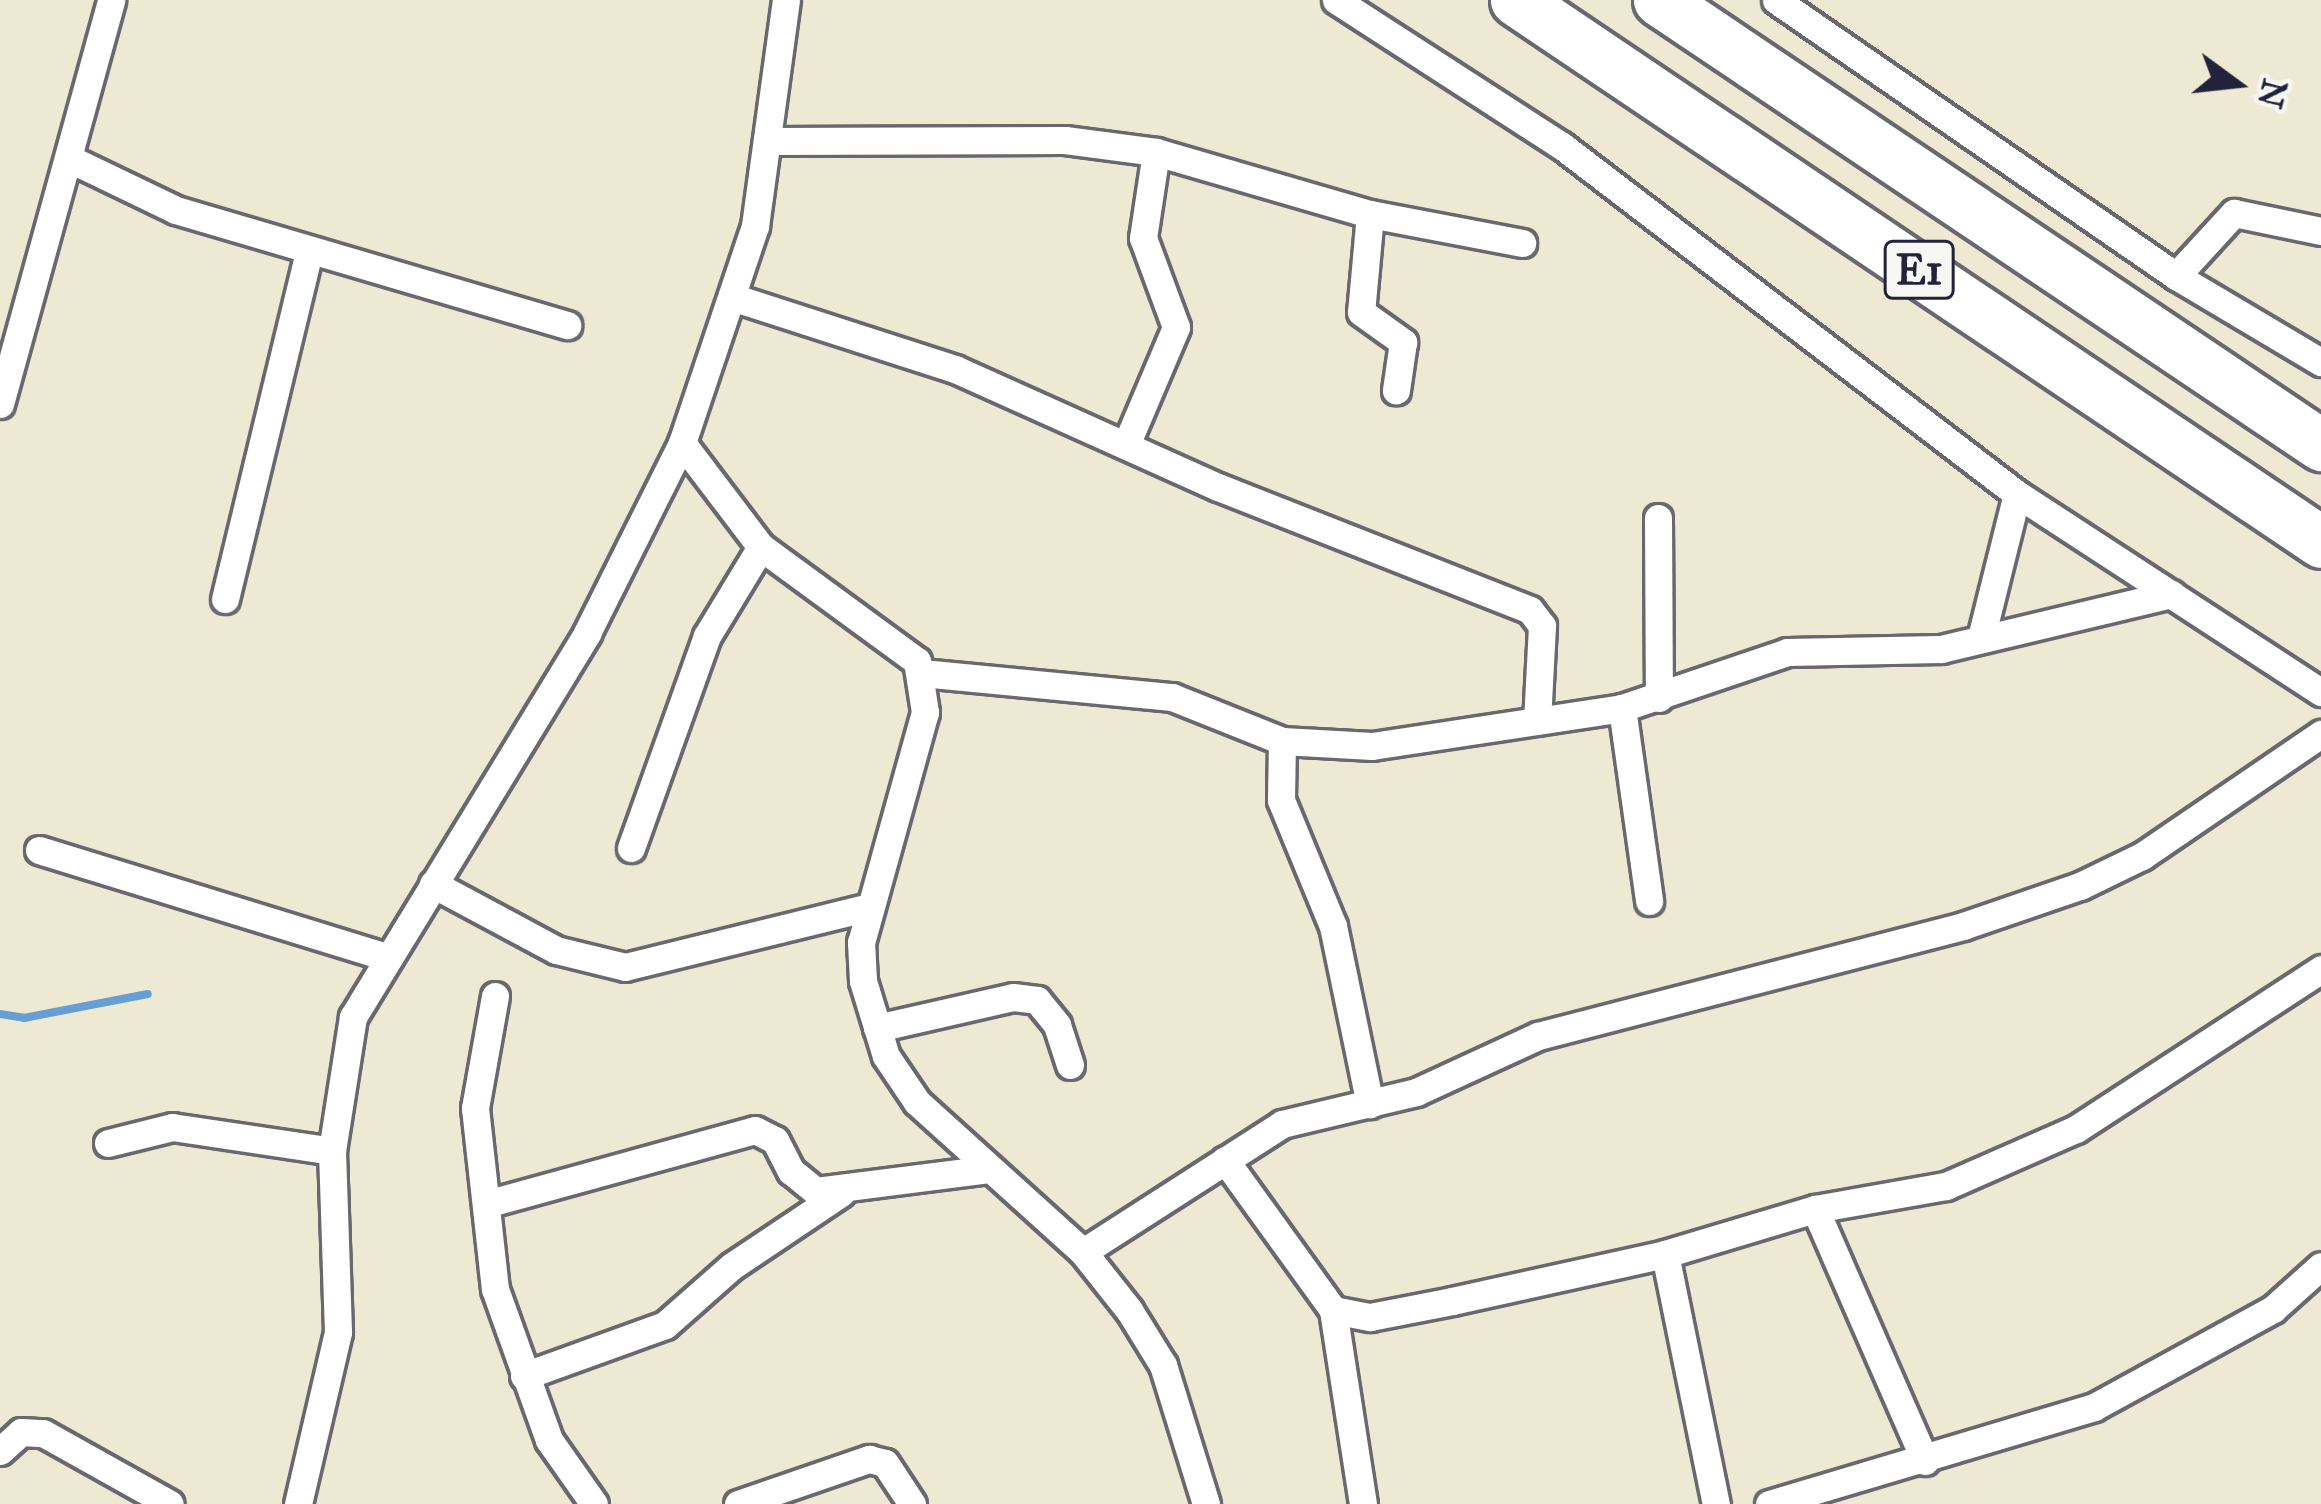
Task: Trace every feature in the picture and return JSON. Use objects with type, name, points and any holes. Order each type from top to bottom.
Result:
[{"type":"highway","name":"E1","points":[[1516,0],[2321,542]]},
{"type":"highway","name":"E1","points":[[1659,0],[2321,446]]},
{"type":"street","points":[[0,404],[72,160],[111,0]]},
{"type":"street","points":[[298,1504],[338,1332],[332,1151],[353,1017],[587,633],[682,443],[735,298],[768,141],[786,0]]},
{"type":"street","points":[[1336,0],[1562,146],[2017,494],[2321,692]]},
{"type":"street","points":[[1776,0],[2176,276],[2321,362]]},
{"type":"street","points":[[768,141],[1065,140],[1156,152],[1370,214],[1522,243]]},
{"type":"street","points":[[1126,445],[1176,327],[1143,238],[1156,152]]},
{"type":"street","points":[[72,160],[143,198],[567,325]]},
{"type":"street","points":[[2176,276],[2234,213],[2321,231]]},
{"type":"street","points":[[1370,214],[1361,312],[1403,342],[1396,390]]},
{"type":"street","points":[[225,598],[309,251]]},
{"type":"street","points":[[735,298],[914,353],[1530,610],[1542,626],[1538,721]]},
{"type":"street","points":[[682,443],[761,547],[894,639],[922,673],[925,712],[866,908],[863,981],[877,1028],[917,1102],[1083,1252],[1163,1365],[1206,1504]]},
{"type":"street","points":[[1981,638],[2017,494]]},
{"type":"street","points":[[1658,518],[1658,698]]},
{"type":"street","points":[[631,848],[707,636],[761,547]]},
{"type":"street","points":[[922,673],[1172,697],[1282,741],[1372,746],[1622,708],[1786,652],[1941,649],[2172,595]]},
{"type":"street","points":[[1622,708],[1649,901]]},
{"type":"street","points":[[1083,1252],[1225,1160],[1259,1132],[1370,1104],[1538,1036],[1963,926],[2080,886],[2142,856],[2321,734]]},
{"type":"street","points":[[1282,741],[1281,800],[1333,926],[1370,1104]]},
{"type":"street","points":[[39,850],[387,957]]},
{"type":"street","points":[[433,884],[556,950],[625,967],[866,908]]},
{"type":"street","points":[[1333,1310],[1370,1317],[1665,1254],[1816,1209],[1946,1186],[2076,1129],[2321,969]]},
{"type":"street","points":[[495,996],[475,1108],[495,1289],[549,1440],[594,1504]]},
{"type":"street","points":[[877,1028],[1013,997],[1037,1000],[1057,1025],[1070,1065]]},
{"type":"street","points":[[108,1143],[172,1127],[332,1151]]},
{"type":"street","points":[[486,1204],[755,1130],[775,1140],[791,1171],[816,1191],[841,1193],[989,1169]]},
{"type":"street","points":[[1225,1160],[1333,1310],[1363,1504]]},
{"type":"street","points":[[524,1376],[665,1325],[732,1266],[841,1193]]},
{"type":"street","points":[[1816,1209],[1925,1461]]},
{"type":"street","points":[[1665,1254],[1716,1504]]},
{"type":"street","points":[[1769,1504],[1925,1461],[2128,1392],[2273,1310],[2321,1267]]},
{"type":"street","points":[[0,1451],[21,1432],[43,1433],[170,1504]]},
{"type":"street","points":[[738,1504],[869,1459],[885,1463],[912,1504]]},
{"type":"waterway","points":[[0,1014],[24,1018],[148,994]]}]
